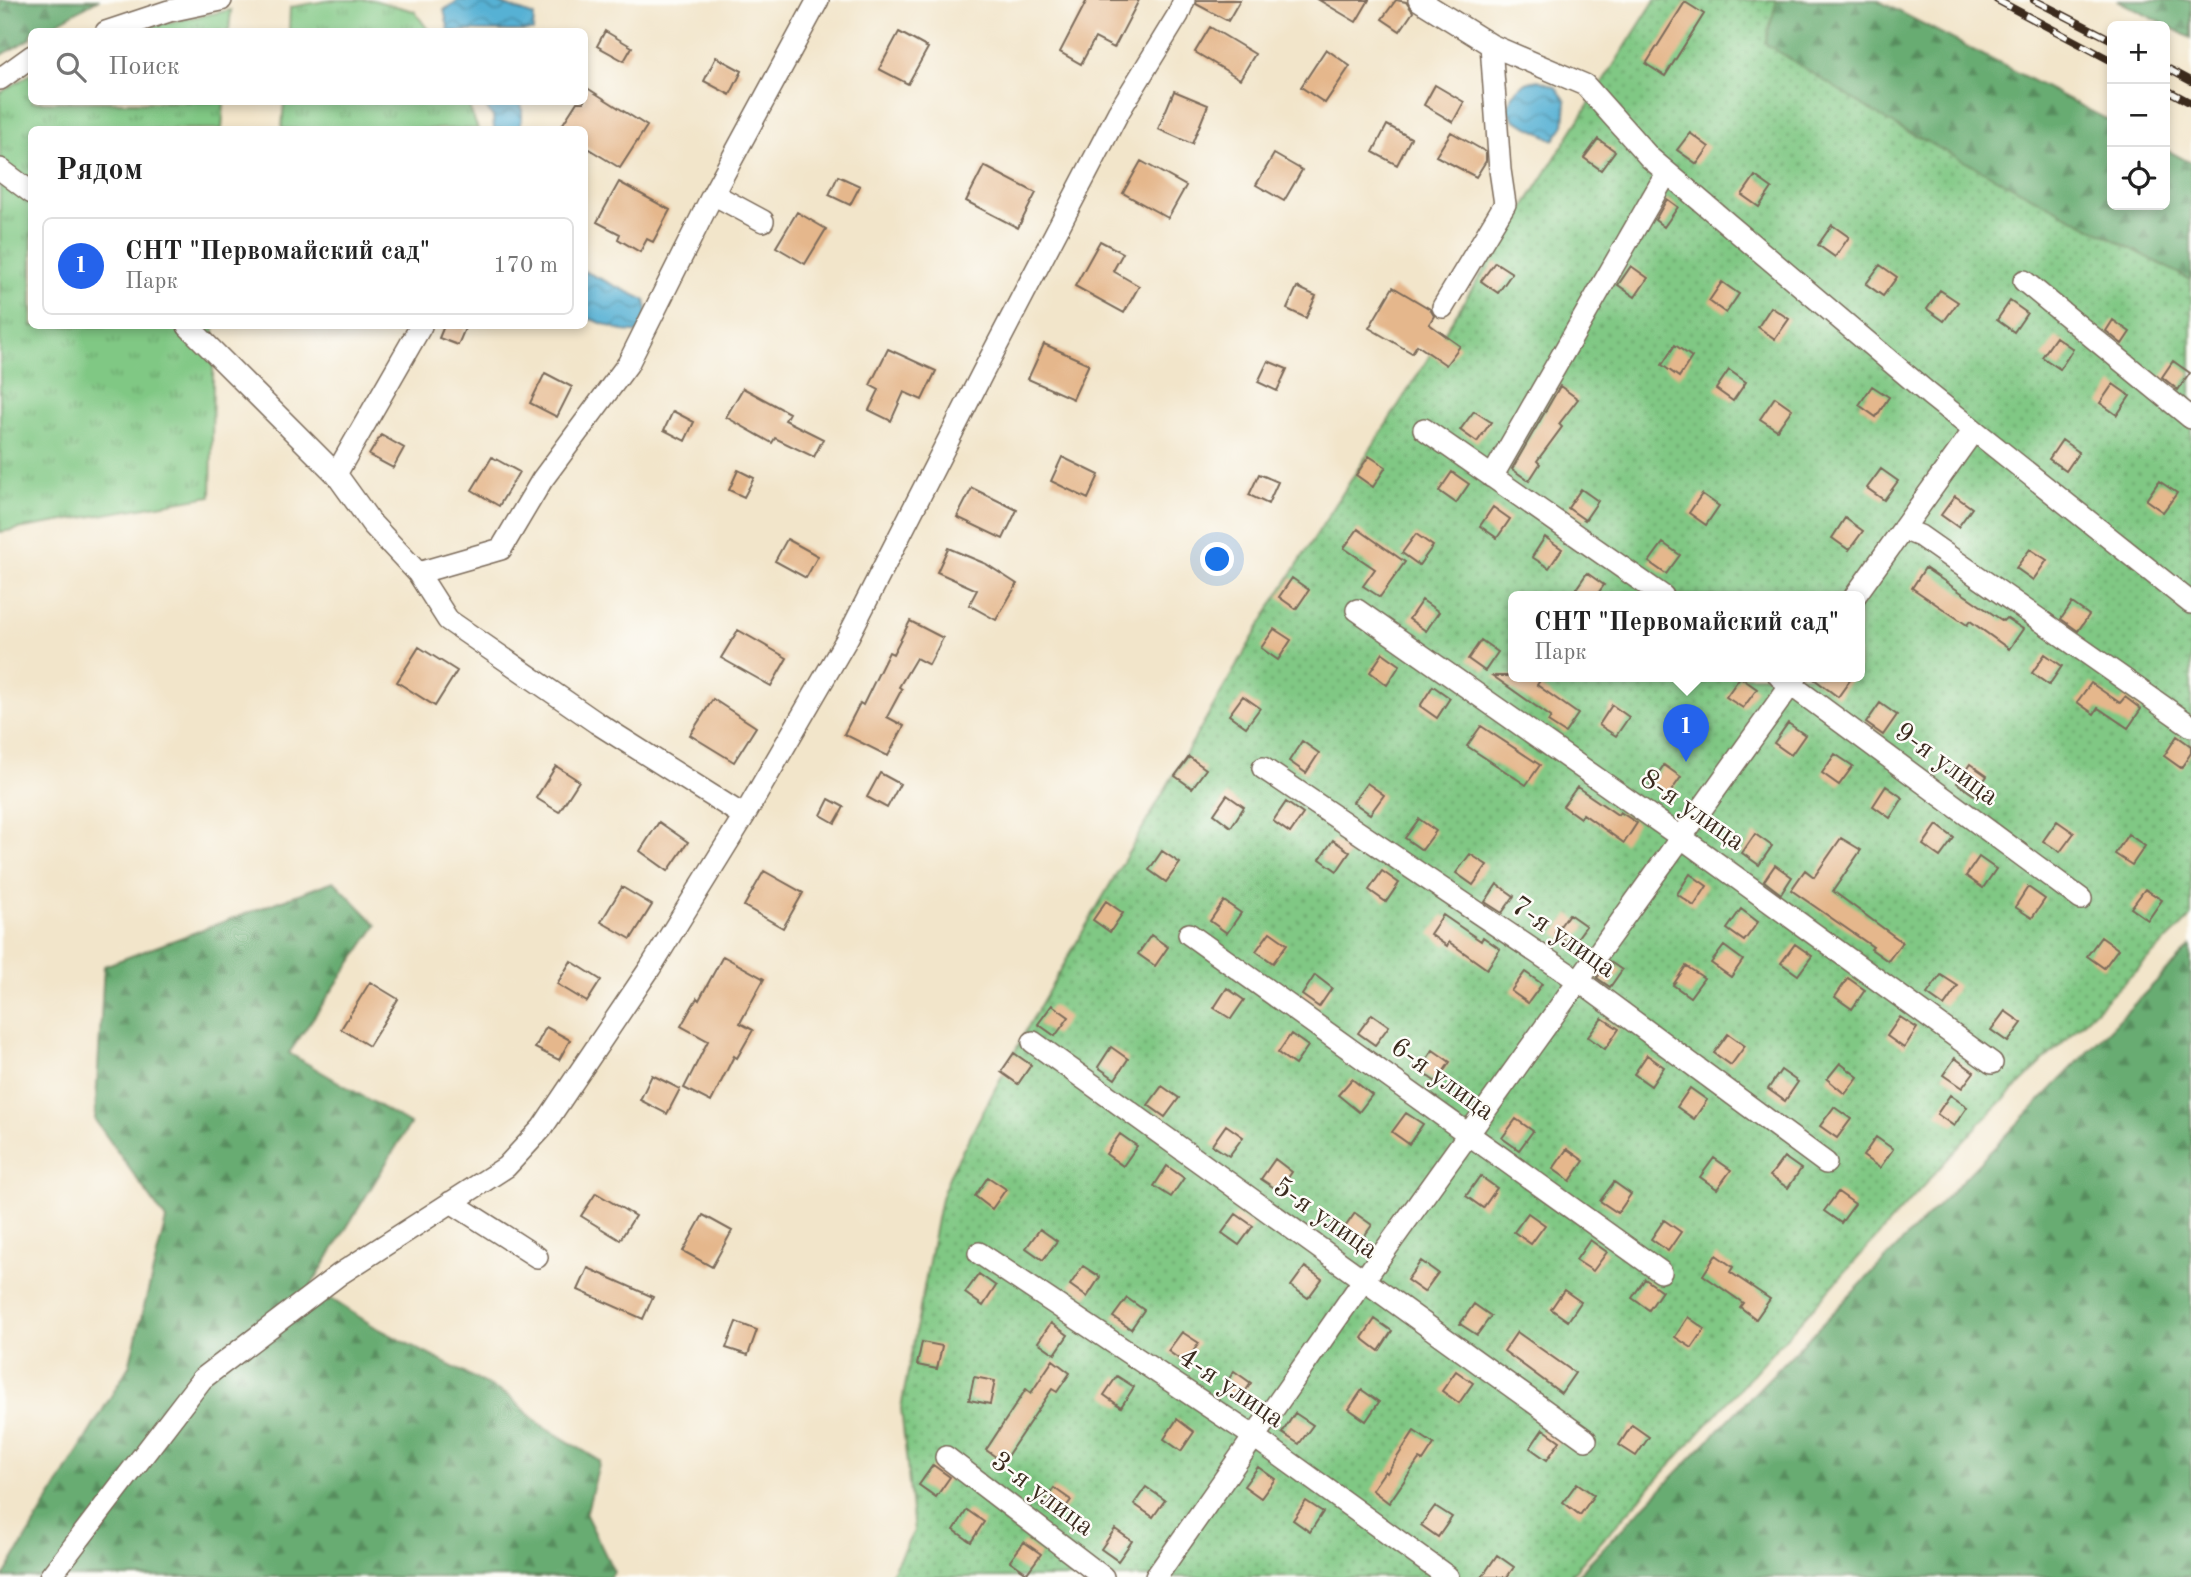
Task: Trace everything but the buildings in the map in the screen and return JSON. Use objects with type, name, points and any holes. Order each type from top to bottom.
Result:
[{"type":"street","points":[[118,28],[169,11],[221,0]]},
{"type":"street","points":[[418,573],[501,549],[542,480],[628,364],[713,194],[818,0]]},
{"type":"street","points":[[50,1577],[202,1379],[340,1274],[506,1167],[542,1128],[650,968],[744,816],[848,637],[1118,113],[1178,15],[1184,0]]},
{"type":"street","points":[[1419,0],[1491,45],[1586,85],[1650,158],[1930,396],[2191,603]]},
{"type":"street","points":[[1443,307],[1505,204],[1491,45]]},
{"type":"street","points":[[0,79],[28,59]]},
{"type":"street","points":[[0,169],[28,190]]},
{"type":"street","points":[[1492,477],[1661,183]]},
{"type":"street","points":[[713,194],[763,221]]},
{"type":"street","points":[[2024,281],[2191,418]]},
{"type":"street","points":[[191,329],[336,474],[372,524],[418,573],[449,620],[597,723],[744,816]]},
{"type":"street","points":[[336,474],[419,329]]},
{"type":"street","points":[[1424,429],[1656,591]]},
{"type":"street","points":[[1859,591],[1974,430]]},
{"type":"street","points":[[1903,529],[1920,536],[2191,726]]},
{"type":"street","name":"8-я улица","points":[[1357,610],[1682,838],[1992,1063]]},
{"type":"street","points":[[1156,1577],[1363,1281],[1682,838],[1787,682]]},
{"type":"street","name":"9-я улица","points":[[1793,682],[2081,899]]},
{"type":"street","name":"7-я улица","points":[[1263,768],[1579,981],[1826,1163]]},
{"type":"street","name":"6-я улица","points":[[1189,934],[1661,1272]]},
{"type":"street","name":"5-я улица","points":[[1032,1042],[1586,1440]]},
{"type":"street","points":[[451,1202],[537,1257]]},
{"type":"street","name":"4-я улица","points":[[979,1253],[1253,1436],[1448,1577]]},
{"type":"street","name":"3-я улица","points":[[946,1457],[1103,1577]]},
{"type":"green space","points":[[0,0],[97,0],[47,28],[28,28],[28,40],[0,56]]},
{"type":"green space","points":[[332,0],[373,0],[414,11],[427,28],[289,28],[290,7]]},
{"type":"green space","points":[[1655,0],[1777,0],[1765,43],[1889,122],[2191,280],[2191,917],[1982,1121],[1569,1577],[889,1577],[914,1531],[901,1408],[941,1198],[951,1172],[1030,1023],[1270,608]]},
{"type":"green space","points":[[1770,0],[1877,0],[2107,119],[2107,210],[2170,210],[2170,152],[2191,163],[2191,297],[1732,64]]},
{"type":"green space","points":[[2117,0],[2191,0],[2191,38],[2170,27],[2170,21],[2158,21]]},
{"type":"green space","points":[[231,10],[229,28],[146,28]]},
{"type":"green space","points":[[28,76],[28,105],[224,105],[222,126],[28,126],[28,329],[214,329],[211,496],[0,532],[0,93]]},
{"type":"green space","points":[[284,105],[468,105],[477,126],[282,126]]},
{"type":"green space","points":[[334,881],[377,925],[289,1053],[410,1124],[311,1286],[375,1327],[509,1396],[538,1423],[600,1461],[586,1515],[614,1572],[611,1577],[3,1577],[129,1366],[166,1220],[95,1120],[104,966]]},
{"type":"green space","points":[[2191,946],[2191,1577],[1575,1577]]},
{"type":"water","points":[[459,0],[492,0],[534,16],[533,28],[448,28],[444,10]]},
{"type":"water","points":[[1538,80],[1555,86],[1566,101],[1564,125],[1554,140],[1515,120],[1507,109],[1518,89],[1526,83]]},
{"type":"water","points":[[484,105],[521,105],[519,126],[494,126],[493,117]]},
{"type":"water","points":[[588,273],[645,300],[647,309],[643,333],[623,331],[588,318]]},
{"type":"railway","points":[[1997,0],[2107,58]]},
{"type":"railway","points":[[2034,0],[2107,37]]},
{"type":"railway","points":[[2170,70],[2191,81]]},
{"type":"railway","points":[[2170,92],[2191,103]]},
{"type":"place","name":"СНТ \"Первомайский сад\"","points":[[1686,762]]}]
